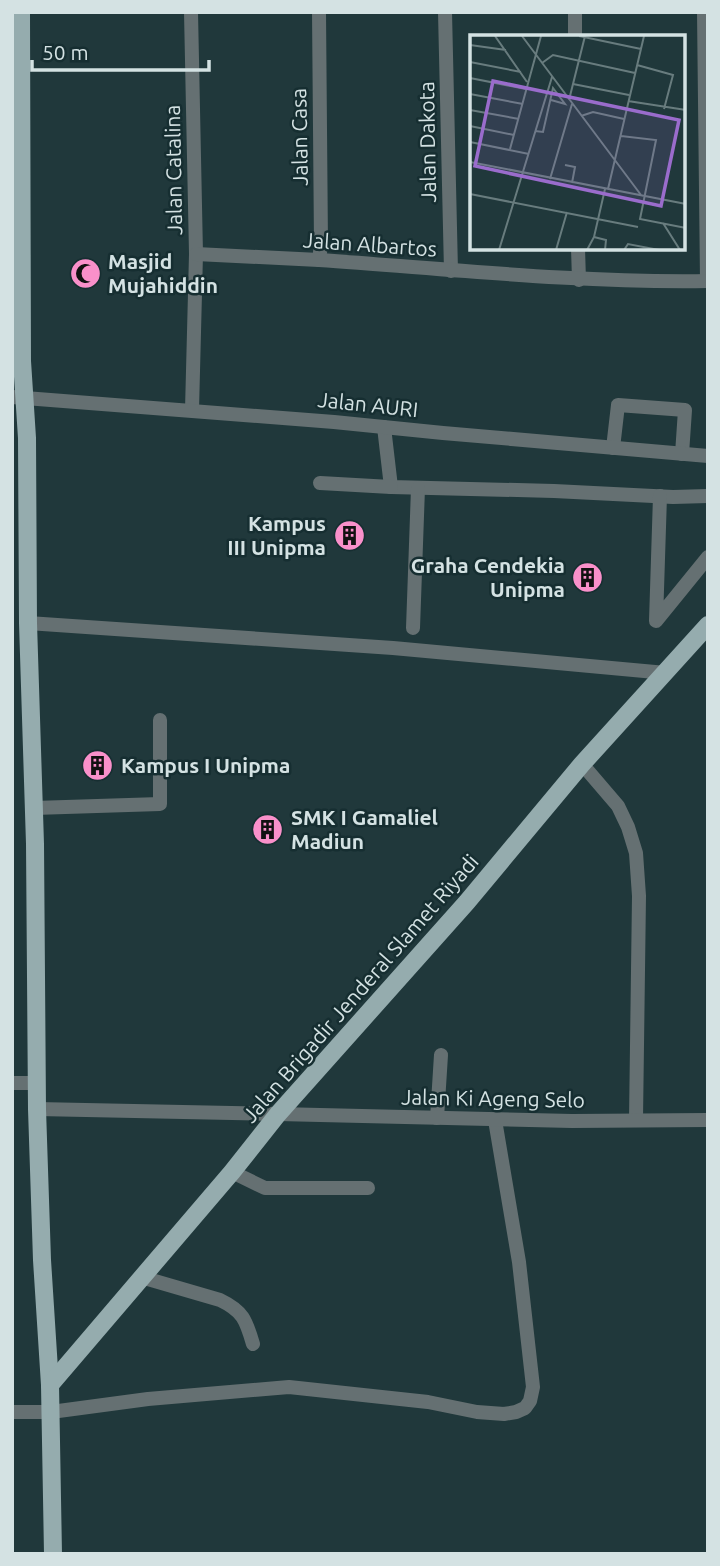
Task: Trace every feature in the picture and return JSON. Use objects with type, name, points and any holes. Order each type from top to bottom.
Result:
[{"type":"main road","points":[[21,12],[17,52],[22,361],[18,398],[27,438],[36,1083],[51,1412],[52,1554]]},
{"type":"main road","name":"Jalan Brigadir Jenderal Slamet Riyadi","points":[[50,1385],[232,1172],[278,1114],[467,902],[582,764],[666,673],[701,641],[708,625]]},
{"type":"street","name":"Jalan Catalina","points":[[191,12],[196,254],[192,410]]},
{"type":"street","name":"Jalan Casa","points":[[319,12],[319,261]]},
{"type":"street","name":"Jalan Dakota","points":[[445,12],[451,271]]},
{"type":"street","points":[[575,12],[575,35]]},
{"type":"street","points":[[704,12],[707,281]]},
{"type":"street","points":[[578,250],[579,280]]},
{"type":"street","name":"Jalan Albartos","points":[[196,254],[579,280],[707,281]]},
{"type":"street","name":"Jalan AURI","points":[[18,398],[192,410],[708,456]]},
{"type":"street","points":[[613,449],[618,405],[685,411],[682,454]]},
{"type":"street","points":[[384,427],[391,487]]},
{"type":"street","points":[[320,483],[708,496]]},
{"type":"street","points":[[413,628],[418,488]]},
{"type":"street","points":[[660,496],[656,621],[708,557]]},
{"type":"street","points":[[29,623],[393,648],[666,673]]},
{"type":"street","points":[[34,808],[160,804],[160,720]]},
{"type":"street","points":[[582,764],[618,806],[636,853],[639,897],[636,1120]]},
{"type":"street","points":[[438,1118],[440,1055]]},
{"type":"street","points":[[12,1083],[36,1083]]},
{"type":"street","name":"Jalan Ki Ageng Selo","points":[[37,1109],[495,1120],[708,1120]]},
{"type":"street","points":[[12,1412],[51,1412],[148,1399],[289,1387],[428,1402],[477,1412],[504,1414],[525,1408],[530,1401],[533,1387],[519,1262],[495,1120]]},
{"type":"street","points":[[232,1172],[265,1188],[368,1188]]},
{"type":"street","points":[[141,1277],[232,1305],[242,1314],[253,1345]]},
{"type":"place","name":"Masjid Mujahiddin","points":[[85,273]]},
{"type":"place","name":"Kampus III Unipma","points":[[349,535]]},
{"type":"place","name":"Graha Cendekia Unipma","points":[[588,577]]},
{"type":"place","name":"Kampus I Unipma","points":[[98,765]]},
{"type":"place","name":"SMK I Gamaliel Madiun","points":[[268,829]]}]
